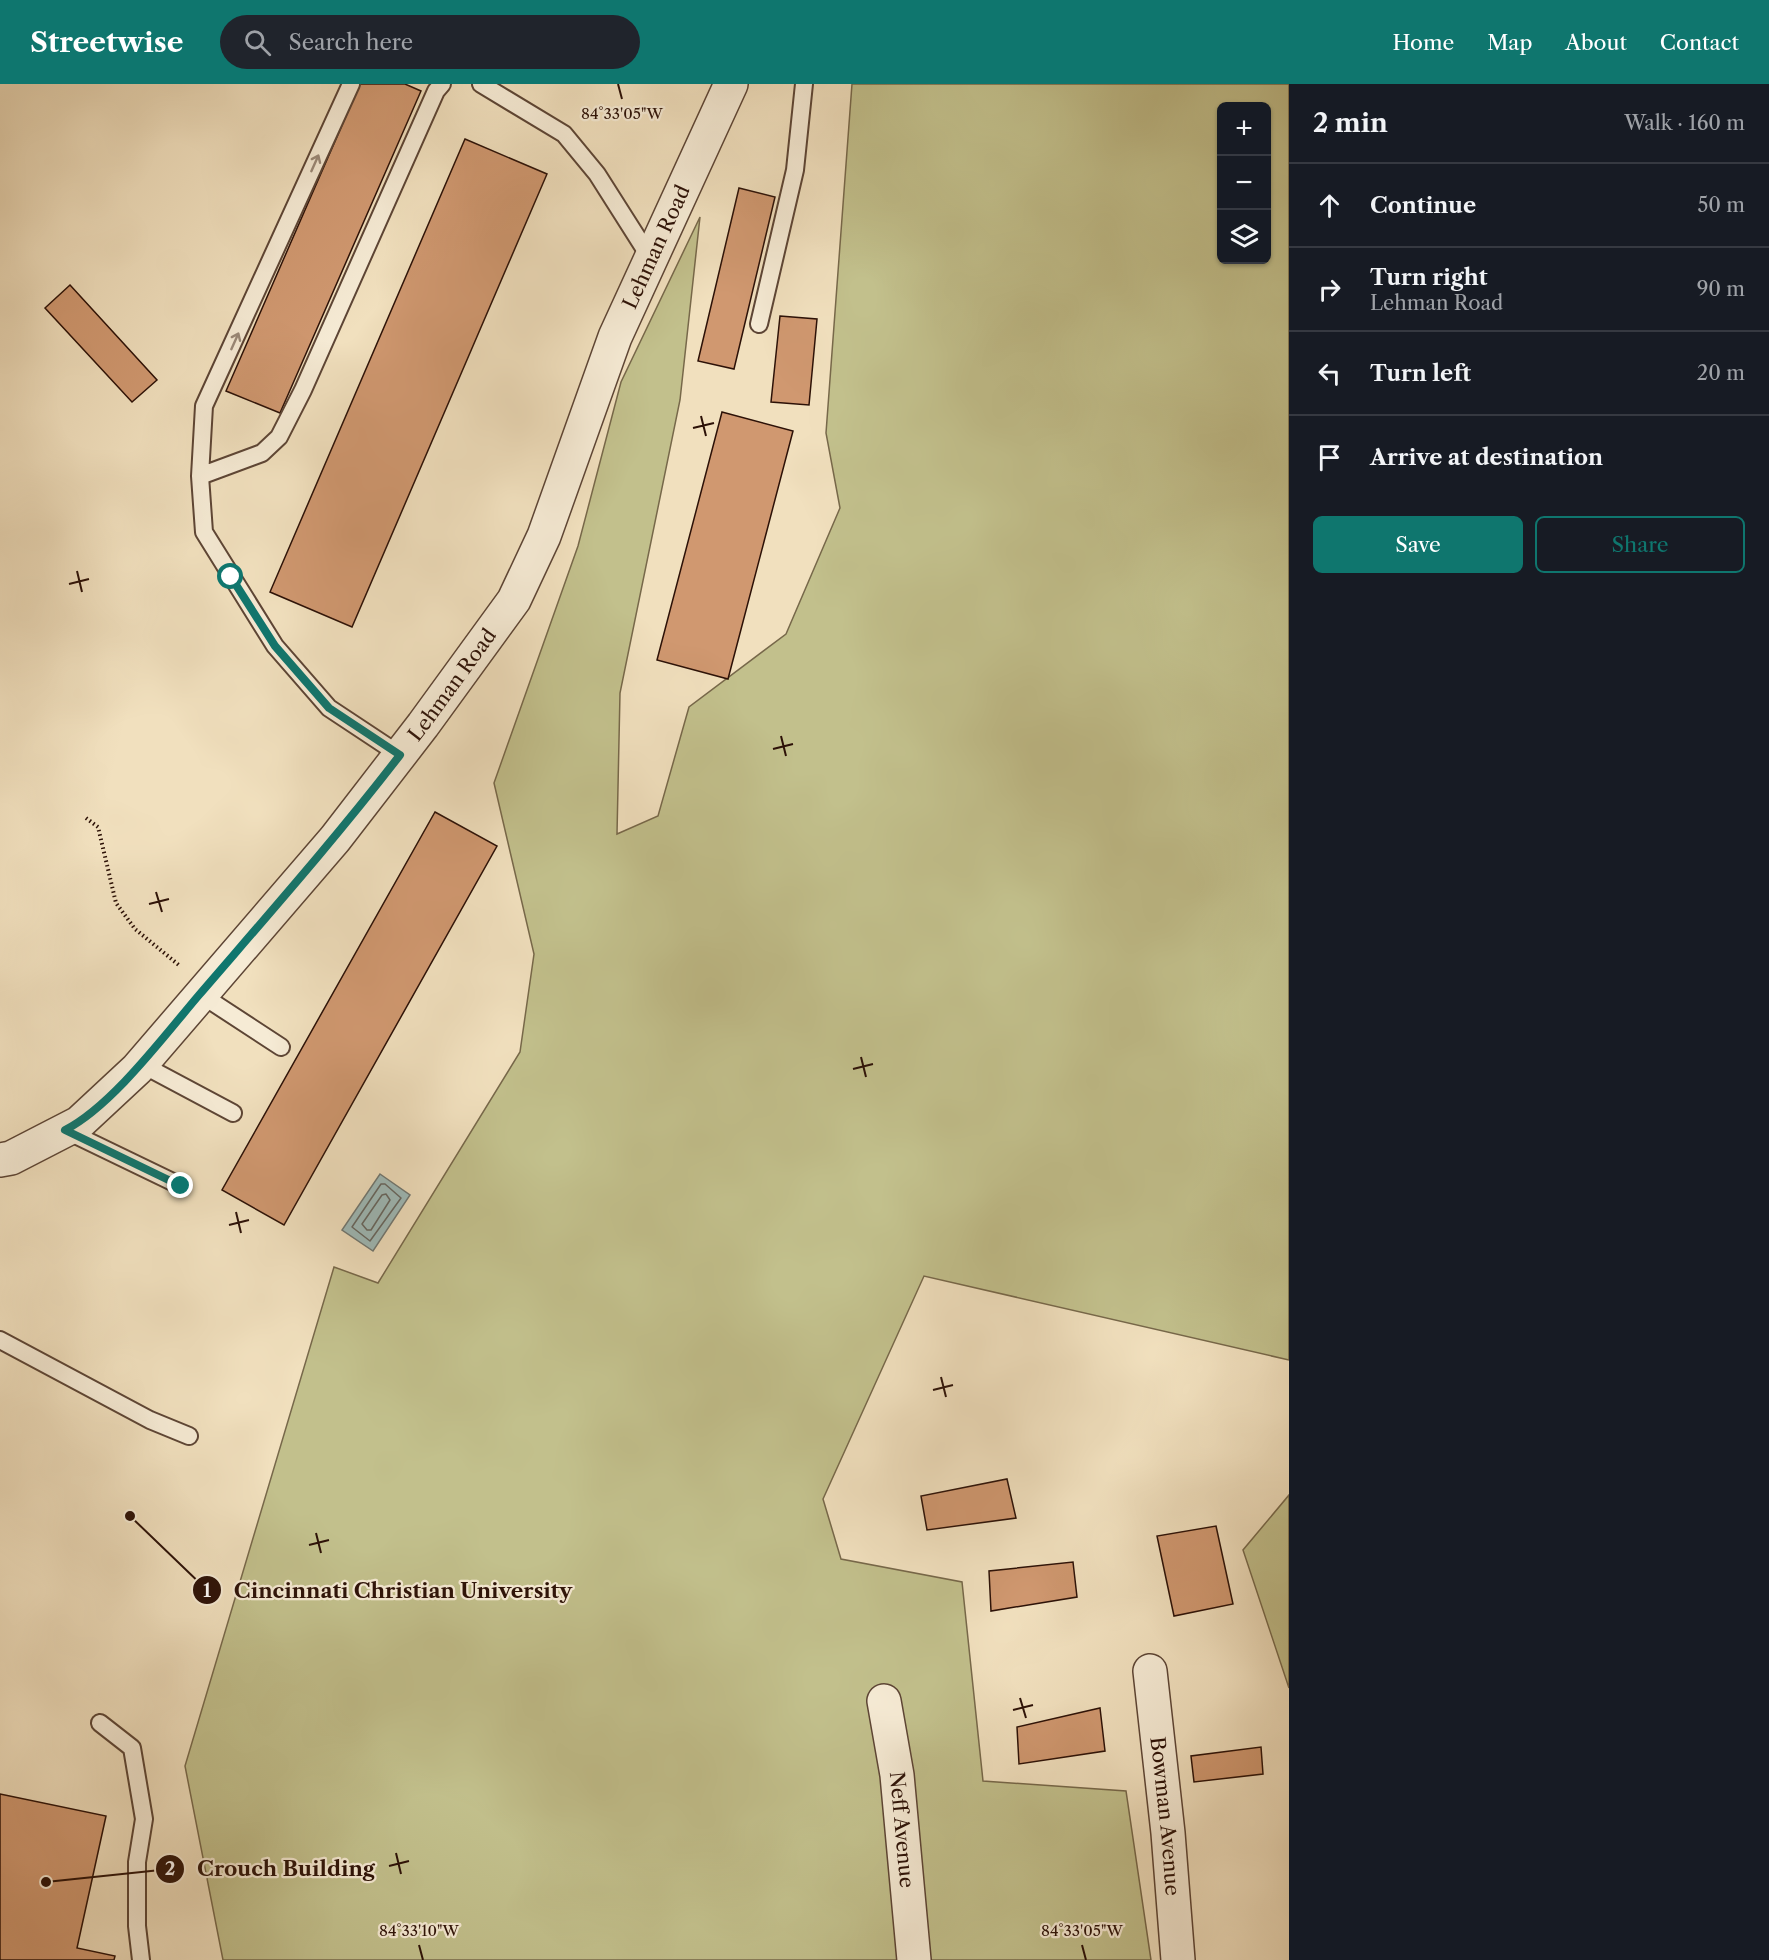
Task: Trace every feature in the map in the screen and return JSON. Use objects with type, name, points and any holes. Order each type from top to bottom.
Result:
[{"type":"street","name":"Lehman Road","points":[[0,1160],[11,1158],[79,1123],[141,1064],[335,839],[514,600],[544,536],[615,337],[731,84]]},
{"type":"street","name":"Bowman Avenue","points":[[1150,1671],[1168,1833],[1178,1960]]},
{"type":"street","name":"Neff Avenue","points":[[884,1701],[897,1775],[914,1960]]},
{"type":"lane","points":[[351,84],[204,406],[200,476],[204,532],[275,646],[329,708],[400,755]]},
{"type":"lane","points":[[200,476],[262,453],[279,437],[303,390],[436,91],[442,84]]},
{"type":"lane","points":[[482,84],[564,134],[597,174],[651,259]]},
{"type":"lane","points":[[759,324],[795,170],[804,84]]},
{"type":"lane","points":[[203,991],[281,1047]]},
{"type":"lane","points":[[141,1064],[233,1113]]},
{"type":"lane","points":[[65,1130],[181,1186]]},
{"type":"lane","points":[[0,1340],[150,1420],[189,1436]]},
{"type":"lane","points":[[100,1723],[132,1748],[144,1819],[137,1862],[137,1926],[141,1960]]},
{"type":"path","points":[[86,818],[98,827],[116,903],[135,929],[203,991]]},
{"type":"shaded area","points":[[852,84],[1289,84],[1289,1360],[924,1276],[823,1499],[841,1559],[962,1582],[983,1781],[1126,1791],[1151,1960],[223,1960],[185,1766],[334,1267],[378,1283],[520,1052],[534,954],[494,783],[578,546],[621,382],[700,217],[680,400],[620,693],[617,834],[658,816],[689,707],[786,634],[840,508],[826,433]]},
{"type":"shaded area","points":[[1289,1495],[1289,1688],[1243,1550]]},
{"type":"water","points":[[380,1174],[410,1195],[373,1251],[342,1230]]},
{"type":"building","points":[[360,84],[405,84],[421,91],[280,413],[226,391]]},
{"type":"building","points":[[465,139],[547,174],[352,627],[270,592]]},
{"type":"building","points":[[739,188],[775,197],[734,369],[698,361]]},
{"type":"building","points":[[70,285],[157,380],[132,402],[45,308]]},
{"type":"building","points":[[780,316],[817,319],[809,405],[771,402]]},
{"type":"building","points":[[722,412],[793,431],[728,679],[657,660]]},
{"type":"building","points":[[435,812],[497,846],[284,1225],[222,1190]]},
{"type":"building","points":[[1007,1479],[1016,1518],[927,1530],[921,1496]]},
{"type":"building","points":[[1216,1526],[1233,1604],[1174,1616],[1157,1536]]},
{"type":"building","points":[[1073,1562],[1077,1597],[991,1611],[989,1571]]},
{"type":"building","points":[[1100,1708],[1105,1751],[1019,1764],[1017,1727]]},
{"type":"building","points":[[1261,1747],[1263,1774],[1194,1782],[1191,1756]]},
{"type":"building","points":[[0,1794],[106,1816],[77,1948],[115,1956],[114,1960],[0,1960]]},
{"type":"place","name":"Cincinnati Christian University","points":[[130,1516]]},
{"type":"place","name":"Crouch Building","points":[[46,1882]]},
{"type":"route","points":[[181,1186],[65,1130],[79,1123],[136,1069],[335,839],[400,755],[329,708],[275,646],[231,577]]}]
